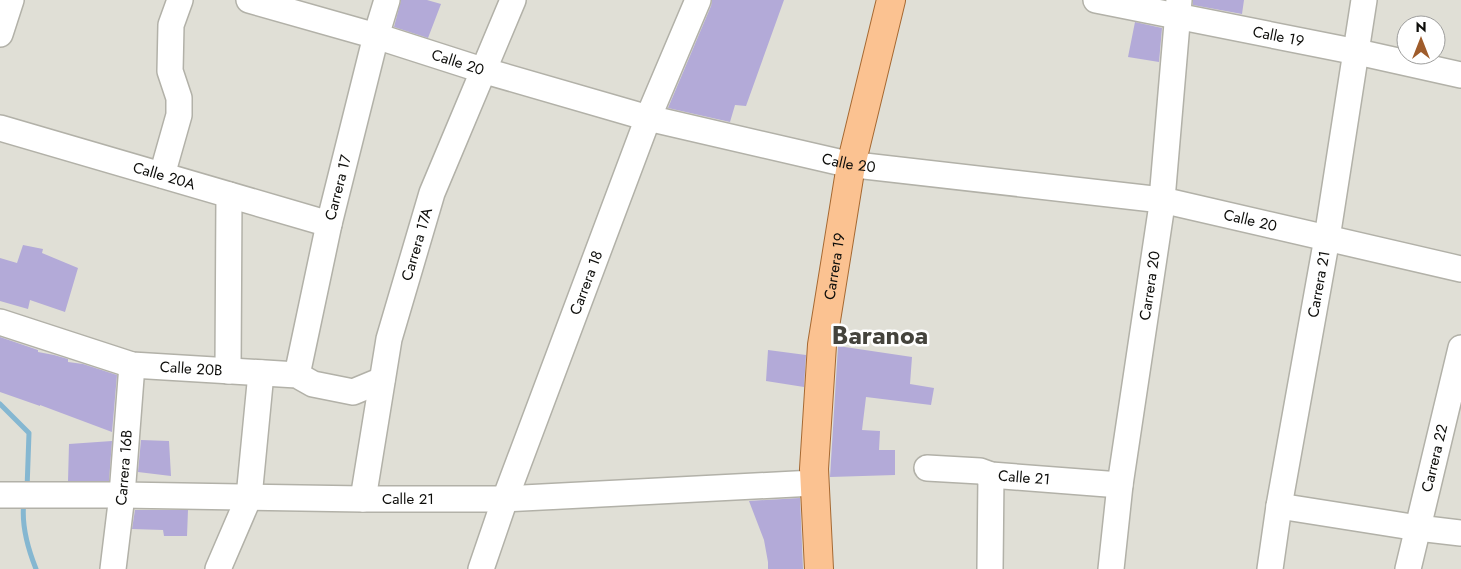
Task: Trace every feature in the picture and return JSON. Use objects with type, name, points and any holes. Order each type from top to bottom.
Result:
[{"type":"main road","name":"Carrera 19","points":[[819,569],[814,483],[822,345],[851,165],[891,0]]},
{"type":"street","points":[[0,34],[11,0]]},
{"type":"street","points":[[162,176],[179,115],[179,98],[170,71],[171,25],[180,0]]},
{"type":"street","name":"Calle 20","points":[[249,0],[648,118],[851,165],[1162,200],[1461,269]]},
{"type":"street","name":"Carrera 17","points":[[296,375],[329,224],[376,36],[387,0]]},
{"type":"street","name":"Carrera 17A","points":[[363,499],[389,339],[432,193],[513,0]]},
{"type":"street","name":"Carrera 18","points":[[480,569],[648,118],[698,0]]},
{"type":"street","name":"Calle 19","points":[[1096,0],[1178,8],[1356,52],[1461,75]]},
{"type":"street","name":"Carrera 21","points":[[1270,569],[1279,506],[1327,238],[1364,0]]},
{"type":"street","name":"Carrera 20","points":[[1111,569],[1120,485],[1162,200],[1178,8]]},
{"type":"street","name":"Calle 20A","points":[[0,128],[329,224]]},
{"type":"street","points":[[228,371],[229,195]]},
{"type":"street","name":"Calle 20B","points":[[0,322],[132,365],[296,375],[313,384],[353,392],[382,380]]},
{"type":"street","name":"Carrera 22","points":[[1408,569],[1461,348]]},
{"type":"street","name":"Carrera 16B","points":[[113,569],[122,495],[132,365]]},
{"type":"street","points":[[218,569],[250,497],[261,374]]},
{"type":"street","name":"Calle 21","points":[[927,468],[980,471],[991,475],[1120,485]]},
{"type":"street","points":[[990,569],[991,475]]},
{"type":"street","name":"Calle 21","points":[[0,495],[505,499],[814,483]]},
{"type":"street","points":[[1279,506],[1461,533]]},
{"type":"building","points":[[401,0],[427,0],[441,4],[428,38],[394,27]]},
{"type":"building","points":[[712,0],[784,0],[746,106],[735,105],[730,122],[668,108]]},
{"type":"building","points":[[1193,0],[1244,0],[1242,14],[1193,5]]},
{"type":"building","points":[[1135,22],[1162,28],[1159,62],[1128,57]]},
{"type":"building","points":[[23,245],[43,249],[42,253],[78,268],[65,312],[30,300],[28,309],[0,301],[0,258],[17,263]]},
{"type":"building","points":[[0,337],[38,350],[38,352],[68,359],[68,362],[83,364],[117,375],[112,432],[0,392]]},
{"type":"building","points":[[838,346],[912,357],[910,384],[934,388],[931,405],[866,397],[862,430],[880,431],[879,450],[895,450],[895,475],[830,477]]},
{"type":"building","points":[[768,350],[806,355],[804,387],[766,381]]},
{"type":"building","points":[[141,440],[169,441],[171,476],[138,472]]},
{"type":"building","points":[[112,441],[109,481],[68,481],[69,444]]},
{"type":"building","points":[[800,498],[803,569],[768,569],[764,540],[749,501]]},
{"type":"building","points":[[135,510],[188,510],[187,536],[164,536],[163,530],[132,529]]},
{"type":"waterway","points":[[0,404],[29,433],[27,489]]},
{"type":"waterway","points":[[24,502],[23,519],[26,536],[36,569]]},
{"type":"district","name":"Baranoa","points":[[880,335]]}]
